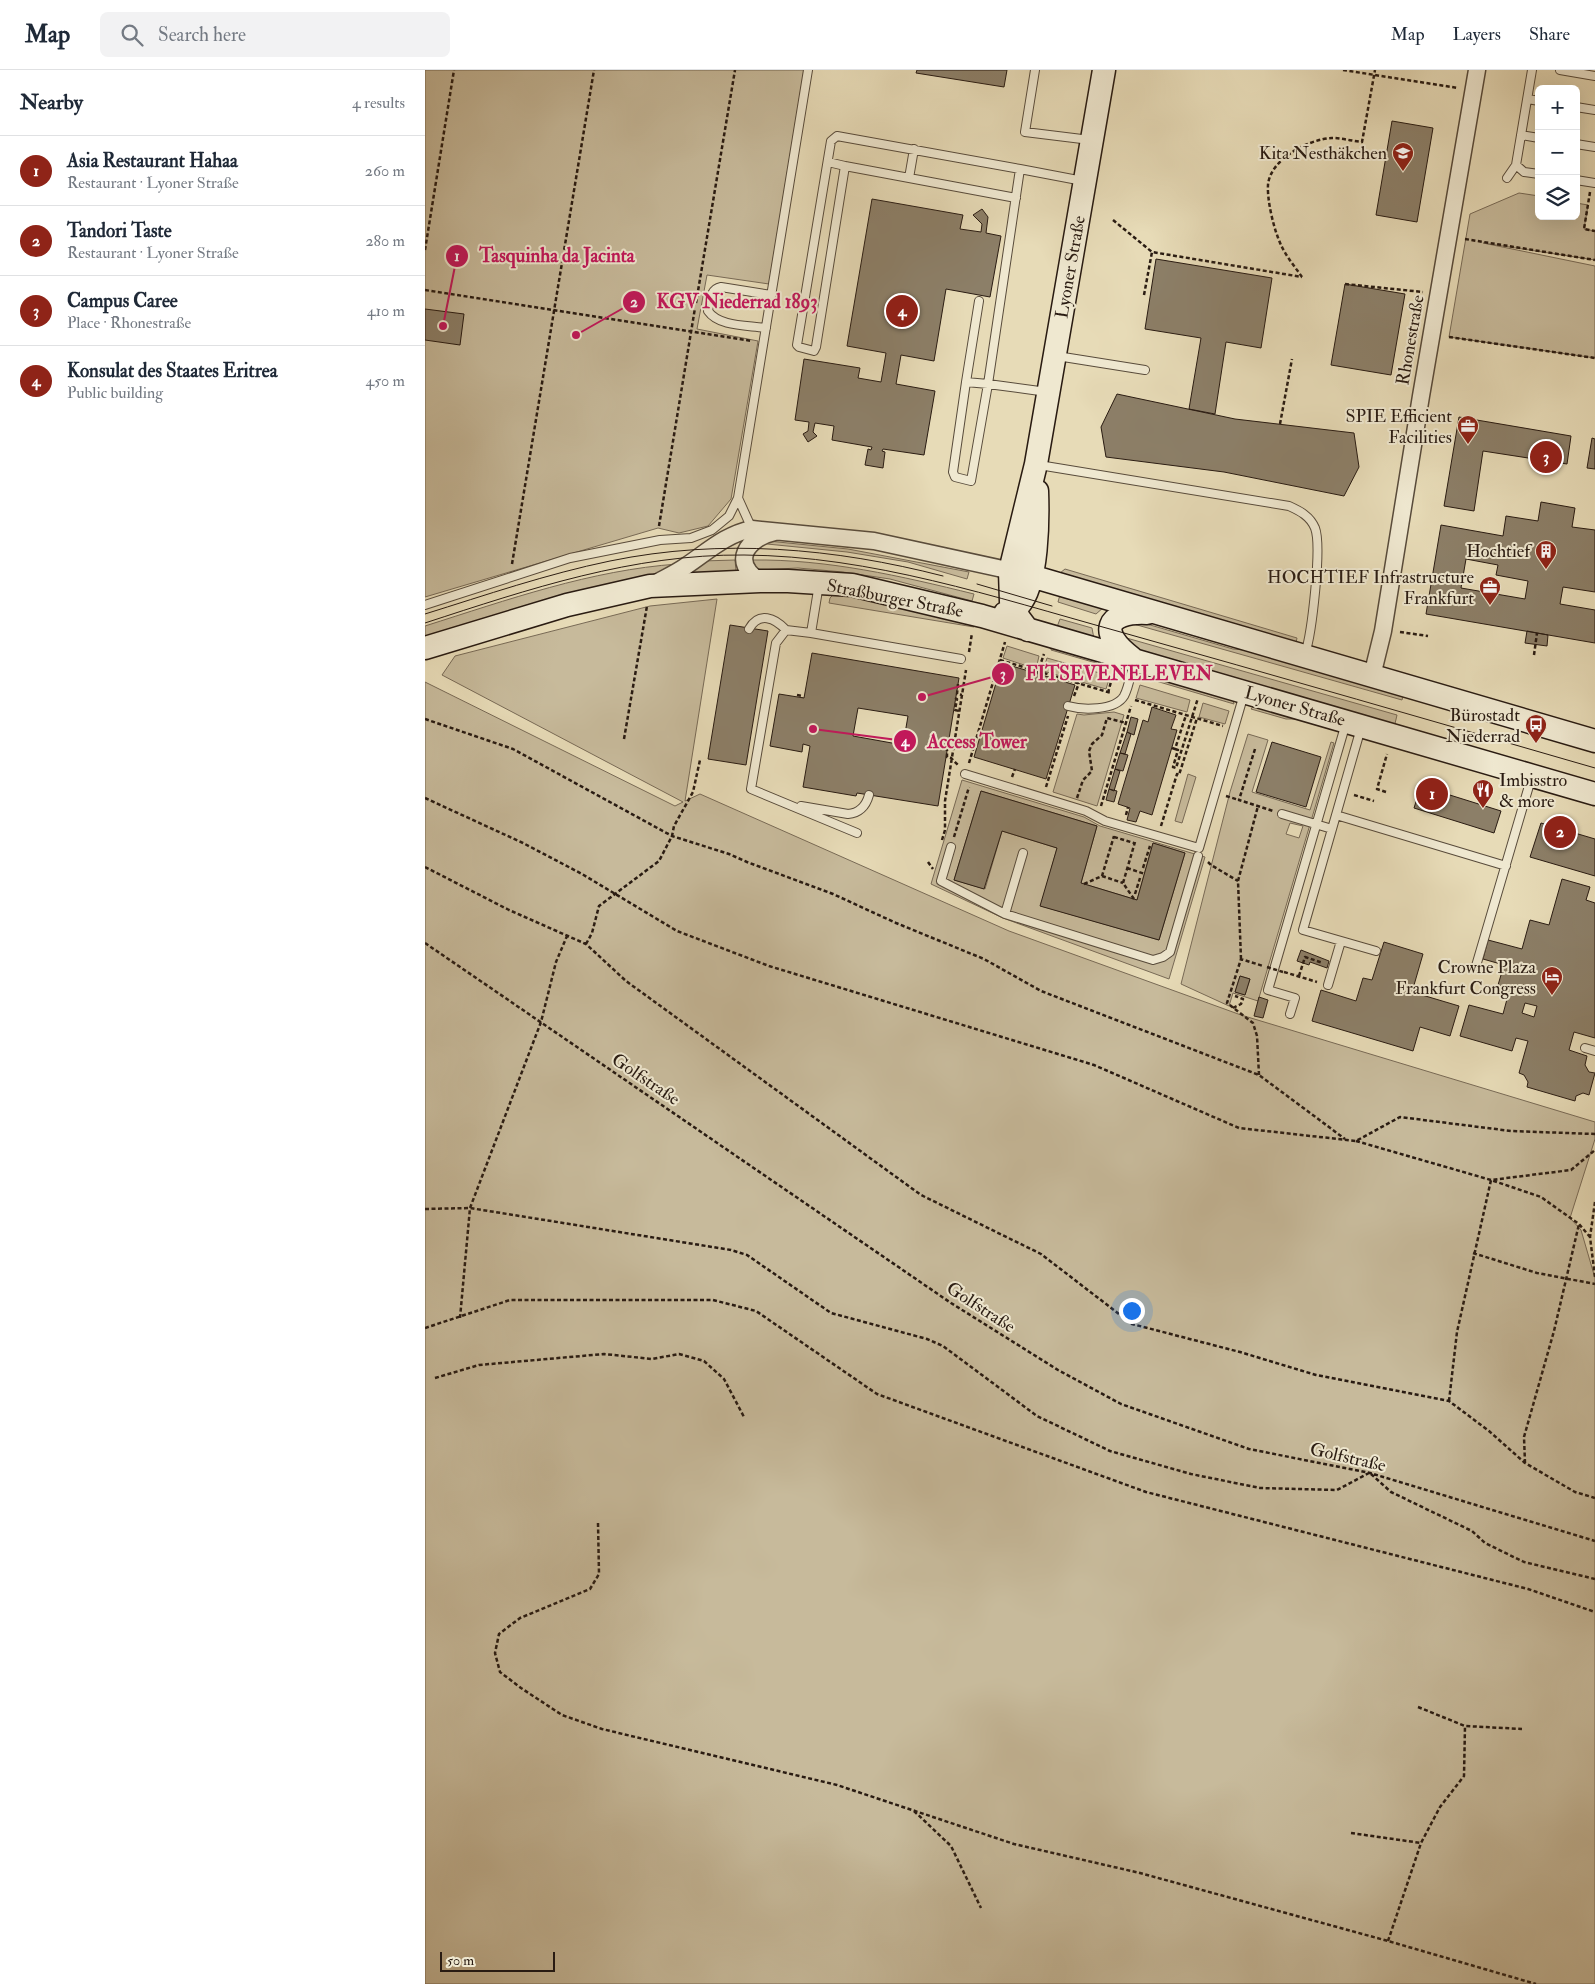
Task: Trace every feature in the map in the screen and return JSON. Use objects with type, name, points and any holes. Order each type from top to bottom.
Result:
[{"type":"main road","name":"Lyoner Straße","points":[[1104,70],[1036,464],[1020,573],[1010,593],[1014,609],[1028,630],[1595,794]]},
{"type":"main road","points":[[1020,573],[1595,741]]},
{"type":"main road","name":"Straßburger Straße","points":[[425,648],[567,605],[649,592],[760,581],[820,582],[851,585],[889,593],[977,624],[1028,630]]},
{"type":"main road","points":[[977,624],[1014,609]]},
{"type":"main road","points":[[1135,660],[1122,651],[1111,638],[1110,629],[1112,623],[1120,615],[1127,613],[1168,615]]},
{"type":"street","name":"Rhonestraße","points":[[1371,676],[1383,631],[1477,70]]},
{"type":"street","name":"Straßburger Straße","points":[[649,592],[724,540],[752,529],[874,541],[1020,573]]},
{"type":"street","name":"Straßburger Straße","points":[[760,581],[747,570],[744,555],[745,549],[757,538],[779,531]]},
{"type":"lane","points":[[425,605],[570,558],[660,540],[691,538],[712,530],[729,516],[739,498],[808,70]]},
{"type":"lane","points":[[1035,70],[1025,132],[1092,140]]},
{"type":"lane","points":[[1507,178],[1516,165],[1532,70]]},
{"type":"lane","points":[[1559,70],[1595,76]]},
{"type":"lane","points":[[1528,99],[1535,100]]},
{"type":"lane","points":[[1580,108],[1595,110]]},
{"type":"lane","points":[[1521,135],[1535,137]]},
{"type":"lane","points":[[845,166],[816,347],[814,351],[803,350],[797,345],[831,141],[837,136],[1085,181]]},
{"type":"lane","points":[[1580,145],[1595,147]]},
{"type":"lane","points":[[909,178],[914,149]]},
{"type":"lane","points":[[828,162],[1016,198]]},
{"type":"lane","points":[[1516,165],[1524,172],[1535,173]]},
{"type":"lane","points":[[979,301],[953,472],[955,477],[971,481],[988,384],[1020,169]]},
{"type":"lane","points":[[1580,181],[1593,183]]},
{"type":"lane","points":[[766,328],[719,320],[708,311],[712,292],[715,288],[721,287],[771,295]]},
{"type":"lane","points":[[1055,356],[1145,370]]},
{"type":"lane","points":[[967,382],[1049,392]]},
{"type":"lane","points":[[1036,464],[1289,506],[1300,511],[1309,519],[1318,537],[1312,628],[1305,656]]},
{"type":"lane","points":[[739,498],[752,529]]},
{"type":"lane","points":[[811,633],[820,582]]},
{"type":"lane","points":[[749,629],[756,620],[768,617],[777,621],[786,630],[964,659]]},
{"type":"lane","points":[[786,630],[776,643],[751,789],[857,833]]},
{"type":"lane","points":[[1070,706],[1083,710],[1110,706],[1118,702],[1124,696],[1135,660]]},
{"type":"lane","points":[[969,775],[1086,810],[1117,825],[1199,848],[1245,692]]},
{"type":"lane","points":[[1354,723],[1336,815],[1303,930],[1376,951]]},
{"type":"lane","points":[[1290,1014],[1295,998],[1269,990],[1317,824],[1354,723]]},
{"type":"lane","points":[[1476,966],[1531,776]]},
{"type":"lane","points":[[792,805],[854,814],[863,808],[869,795]]},
{"type":"lane","points":[[1282,814],[1332,829]]},
{"type":"lane","points":[[1336,815],[1506,866]]},
{"type":"lane","points":[[951,847],[941,881],[1005,914],[1153,960],[1163,957],[1170,952],[1199,856]]},
{"type":"lane","points":[[1005,914],[1023,853]]},
{"type":"lane","points":[[1328,985],[1341,941]]},
{"type":"lane","points":[[1585,1048],[1595,1051]]},
{"type":"path","points":[[425,250],[454,70]]},
{"type":"path","points":[[512,565],[594,70]]},
{"type":"path","points":[[659,526],[735,70]]},
{"type":"path","points":[[1343,70],[1459,88]]},
{"type":"path","points":[[1113,220],[1152,252],[1302,277],[1281,245],[1269,201],[1268,183],[1272,172],[1285,157],[1298,148],[1314,141],[1333,138],[1362,142],[1375,70]]},
{"type":"path","points":[[1593,183],[1584,229],[1595,231]]},
{"type":"path","points":[[1465,239],[1595,260]]},
{"type":"path","points":[[1144,295],[1152,252]]},
{"type":"path","points":[[1345,284],[1426,292]]},
{"type":"path","points":[[425,290],[764,343]]},
{"type":"path","points":[[1449,337],[1595,358]]},
{"type":"path","points":[[1280,424],[1292,359]]},
{"type":"path","points":[[624,739],[649,592]]},
{"type":"path","points":[[964,659],[977,624]]},
{"type":"path","points":[[1400,632],[1428,636]]},
{"type":"path","points":[[1534,655],[1537,633]]},
{"type":"path","points":[[970,760],[1005,640]]},
{"type":"path","points":[[1037,674],[1044,652]]},
{"type":"path","points":[[999,660],[1011,663]]},
{"type":"path","points":[[941,846],[945,830],[945,801],[951,758],[966,669]]},
{"type":"path","points":[[1103,696],[1108,692],[1114,673]]},
{"type":"path","points":[[957,684],[957,694],[962,695]]},
{"type":"path","points":[[1043,798],[1065,721],[1079,684]]},
{"type":"path","points":[[797,695],[802,696],[802,698]]},
{"type":"path","points":[[1074,696],[1080,698]]},
{"type":"path","points":[[1186,715],[1173,749],[1178,750],[1173,767],[1177,768],[1198,697]]},
{"type":"path","points":[[955,698],[957,699],[955,710],[959,711]]},
{"type":"path","points":[[1098,817],[1133,699]]},
{"type":"path","points":[[1074,807],[1083,780],[1092,771],[1089,754],[1091,747],[1101,735],[1107,718],[1126,724]]},
{"type":"path","points":[[1158,836],[1197,718]]},
{"type":"path","points":[[425,719],[513,749],[672,836],[729,854],[833,894],[896,923],[985,959],[1041,991],[1259,1075],[1347,1140]]},
{"type":"path","points":[[947,747],[947,757],[951,758]]},
{"type":"path","points":[[1239,800],[1255,749]]},
{"type":"path","points":[[1386,792],[1377,789],[1387,754]]},
{"type":"path","points":[[585,944],[592,933],[599,906],[659,862],[672,836],[674,826],[693,792],[700,760]]},
{"type":"path","points":[[951,847],[969,775]]},
{"type":"path","points":[[1352,801],[1354,795],[1374,801]]},
{"type":"path","points":[[1229,797],[1282,814]]},
{"type":"path","points":[[425,798],[523,842],[677,931],[769,966],[1094,1065],[1239,1128],[1356,1141],[1491,1180],[1541,1197],[1579,1224],[1590,1238]]},
{"type":"path","points":[[1258,806],[1238,881],[1241,959],[1227,1003],[1253,1023],[1257,1036],[1259,1075]]},
{"type":"path","points":[[1126,814],[1128,807]]},
{"type":"path","points":[[1102,876],[1117,825]]},
{"type":"path","points":[[1123,883],[1138,831]]},
{"type":"path","points":[[1114,837],[1134,843]]},
{"type":"path","points":[[1143,868],[1150,846]]},
{"type":"path","points":[[933,870],[936,862]]},
{"type":"path","points":[[1211,865],[1238,881]]},
{"type":"path","points":[[425,867],[509,910],[585,944],[626,981],[921,1195],[1041,1254],[1132,1324],[1240,1352],[1316,1375],[1449,1401],[1489,1431],[1525,1463],[1575,1492],[1595,1498]]},
{"type":"path","points":[[1127,868],[1145,874]]},
{"type":"path","points":[[1084,884],[1102,876],[1123,883],[1134,899]]},
{"type":"path","points":[[1135,894],[1140,878]]},
{"type":"path","points":[[460,1318],[470,1208],[541,1022],[556,962],[567,936]]},
{"type":"path","name":"Golfstraße","points":[[425,943],[951,1303],[1058,1370],[1121,1404],[1249,1449],[1370,1473],[1595,1542]]},
{"type":"path","points":[[1299,976],[1305,957],[1334,966]]},
{"type":"path","points":[[1241,959],[1261,965]]},
{"type":"path","points":[[1267,967],[1283,972]]},
{"type":"path","points":[[1289,974],[1328,985]]},
{"type":"path","points":[[1233,1008],[1241,1004],[1243,999],[1235,996]]},
{"type":"path","points":[[1356,1141],[1400,1117],[1511,1132],[1595,1134]]},
{"type":"path","points":[[1491,1180],[1571,1170],[1595,1150]]},
{"type":"path","points":[[1449,1401],[1457,1332],[1473,1253],[1491,1180]]},
{"type":"path","points":[[1595,1202],[1590,1238],[1595,1277]]},
{"type":"path","points":[[425,1209],[470,1208],[731,1250],[747,1255],[831,1313],[927,1339],[943,1346],[1037,1416],[1110,1451],[1191,1474],[1260,1488],[1337,1490],[1370,1473],[1391,1492],[1472,1531],[1485,1543],[1524,1562],[1595,1579]]},
{"type":"path","points":[[1525,1463],[1524,1437],[1567,1279],[1579,1224]]},
{"type":"path","points":[[1473,1253],[1537,1273],[1595,1284]]},
{"type":"path","points":[[425,1328],[510,1300],[713,1300],[756,1311],[877,1394],[1146,1492],[1528,1589],[1595,1612]]},
{"type":"path","points":[[435,1378],[479,1365],[604,1354],[652,1359],[679,1354],[704,1362],[724,1380],[744,1417]]},
{"type":"path","points":[[598,1523],[599,1574],[590,1589],[520,1618],[499,1634],[495,1653],[501,1672],[521,1688],[562,1715],[602,1729],[837,1785],[1015,1844],[1141,1873],[1388,1940],[1536,1984]]},
{"type":"path","points":[[1418,1706],[1465,1726],[1522,1729]]},
{"type":"path","points":[[1388,1940],[1421,1843],[1440,1807],[1465,1776],[1465,1726]]},
{"type":"path","points":[[913,1810],[951,1846],[981,1908]]},
{"type":"path","points":[[1351,1833],[1421,1843]]},
{"type":"shaded area","points":[[425,70],[804,70],[769,284],[707,275],[697,329],[758,341],[731,499],[708,526],[679,533],[658,528],[425,597]]},
{"type":"shaded area","points":[[1519,193],[1535,195],[1535,220],[1580,220],[1580,204],[1588,205],[1584,229],[1595,231],[1595,260],[1483,243],[1595,266],[1595,358],[1449,337],[1470,214]]},
{"type":"shaded area","points":[[768,541],[848,549],[969,572],[967,579],[908,562],[847,552],[757,543]]},
{"type":"shaded area","points":[[735,560],[736,571],[687,574],[702,561]]},
{"type":"shaded area","points":[[752,560],[808,562],[864,570],[974,594],[972,601],[890,579],[843,572],[798,568],[758,570]]},
{"type":"shaded area","points":[[678,564],[655,575],[425,639],[425,626],[518,597],[581,579],[646,567]]},
{"type":"shaded area","points":[[1065,569],[1297,638],[1296,643],[1060,573]]},
{"type":"shaded area","points":[[1061,591],[1104,607],[1096,614],[1058,602]]},
{"type":"shaded area","points":[[835,593],[872,598],[974,625],[974,627],[829,603],[830,598]]},
{"type":"shaded area","points":[[717,599],[685,801],[700,794],[1009,931],[1241,1015],[1595,1122],[1595,1139],[1570,1218],[1581,1230],[1595,1278],[1595,1984],[425,1984],[425,682],[675,806],[683,802],[442,675],[455,656],[650,606]]},
{"type":"shaded area","points":[[1060,619],[1092,628],[1094,639],[1057,627]]},
{"type":"shaded area","points":[[1133,620],[1233,649],[1244,650],[1404,692],[1402,700],[1123,621]]},
{"type":"shaded area","points":[[1116,635],[1397,715],[1394,728],[1124,648]]},
{"type":"shaded area","points":[[1007,646],[1039,656],[1036,669],[1003,658]]},
{"type":"shaded area","points":[[1052,646],[1119,663],[1117,669],[1051,650]]},
{"type":"shaded area","points":[[1047,658],[1110,676],[1106,689],[1043,671]]},
{"type":"shaded area","points":[[1144,671],[1232,697],[1234,704],[1139,676]]},
{"type":"shaded area","points":[[1140,685],[1190,700],[1187,712],[1136,698]]},
{"type":"shaded area","points":[[1203,703],[1229,711],[1225,724],[1199,717]]},
{"type":"shaded area","points":[[1255,704],[1302,719],[1286,719],[1251,709]]},
{"type":"shaded area","points":[[1114,712],[1124,715],[1097,806],[1053,792],[1077,714]]},
{"type":"shaded area","points":[[1248,734],[1268,740],[1252,792],[1310,810],[1331,742],[1334,743],[1258,1001],[1233,993],[1229,1006],[1181,984],[1230,792]],"holes":[[[1290,823],[1303,826],[1299,838],[1286,834]],[[1240,976],[1250,979],[1245,995],[1235,992]]]},
{"type":"shaded area","points":[[1188,774],[1196,777],[1182,823],[1175,821]]},
{"type":"shaded area","points":[[962,780],[1084,817],[1100,826],[1205,857],[1169,979],[1003,918],[931,884]],"holes":[[[981,791],[1097,826],[1081,883],[1137,900],[1153,843],[1185,853],[1159,940],[1041,906],[1057,848],[1002,831],[985,889],[954,880]]]},
{"type":"building","points":[[917,70],[1007,70],[1004,87],[916,73]]},
{"type":"building","points":[[1392,121],[1433,128],[1417,222],[1376,215]]},
{"type":"building","points":[[872,199],[963,215],[960,229],[981,232],[982,224],[973,215],[982,209],[988,217],[986,233],[1001,236],[990,297],[946,289],[934,361],[901,355],[896,384],[935,391],[924,455],[883,449],[882,451],[885,452],[883,468],[865,465],[868,449],[871,450],[872,447],[832,440],[834,426],[815,423],[813,432],[817,436],[808,442],[803,434],[808,431],[809,422],[795,420],[804,359],[860,368],[858,378],[881,382],[886,353],[847,346]]},
{"type":"building","points":[[1156,259],[1272,278],[1261,348],[1226,342],[1215,414],[1189,409],[1201,338],[1145,329]]},
{"type":"building","points":[[1345,284],[1405,294],[1391,375],[1331,365]]},
{"type":"building","points":[[425,309],[464,314],[460,345],[425,340]]},
{"type":"building","points":[[1117,394],[1235,419],[1354,433],[1359,467],[1344,496],[1224,472],[1106,457],[1101,427]]},
{"type":"building","points":[[1459,417],[1571,436],[1567,464],[1483,451],[1474,511],[1444,506]]},
{"type":"building","points":[[1592,438],[1595,439],[1595,469],[1587,468]]},
{"type":"building","name":"Hochtief","points":[[1541,502],[1575,508],[1572,527],[1595,530],[1595,592],[1563,587],[1560,604],[1595,610],[1595,643],[1426,614],[1441,525],[1503,536],[1506,516],[1538,521]],"holes":[[[1466,559],[1498,565],[1496,575],[1528,581],[1525,599],[1461,588]]]},
{"type":"building","points":[[730,625],[768,631],[746,765],[708,759]]},
{"type":"building","points":[[1527,631],[1548,635],[1547,646],[1525,643]]},
{"type":"building","points":[[812,653],[959,678],[938,806],[857,793],[856,796],[803,787],[810,746],[803,744],[802,752],[770,746],[779,694],[804,698]],"holes":[[[858,708],[908,716],[903,745],[853,736]]]},
{"type":"building","points":[[1002,663],[1075,685],[1046,779],[974,757]]},
{"type":"building","points":[[1152,707],[1176,715],[1171,729],[1177,730],[1152,815],[1140,811],[1136,822],[1127,820],[1130,808],[1118,804],[1143,720],[1148,722]]},
{"type":"building","points":[[1131,717],[1138,719],[1134,735],[1127,732]]},
{"type":"building","points":[[1127,732],[1131,734],[1125,754],[1120,753]]},
{"type":"building","points":[[1272,742],[1321,757],[1306,807],[1256,792]]},
{"type":"building","points":[[1120,753],[1128,755],[1123,771],[1115,769]]},
{"type":"building","points":[[1115,769],[1120,771],[1114,791],[1109,789]]},
{"type":"building","points":[[1421,786],[1501,811],[1494,833],[1414,808]]},
{"type":"building","points":[[1109,789],[1117,791],[1114,802],[1106,800]]},
{"type":"building","points":[[981,791],[1097,826],[1081,883],[1137,900],[1153,843],[1185,853],[1159,940],[1040,906],[1057,848],[1002,831],[984,889],[954,880]]},
{"type":"building","points":[[1541,823],[1595,839],[1595,876],[1530,857]]},
{"type":"building","name":"Crowne Plaza Frankfurt Congress","points":[[1562,879],[1590,887],[1586,900],[1595,903],[1595,1038],[1574,1032],[1569,1050],[1587,1056],[1585,1065],[1589,1072],[1595,1073],[1589,1095],[1583,1093],[1576,1096],[1575,1101],[1527,1087],[1528,1082],[1524,1075],[1519,1073],[1528,1041],[1516,1038],[1512,1051],[1460,1036],[1469,1005],[1503,1014],[1510,988],[1498,985],[1504,965],[1483,959],[1488,940],[1522,949],[1530,920],[1549,925]],"holes":[[[1525,1003],[1537,1006],[1534,1017],[1522,1013]]]},
{"type":"building","points":[[1384,942],[1423,954],[1412,992],[1459,1006],[1450,1036],[1420,1027],[1413,1051],[1312,1021],[1321,990],[1356,1001],[1363,978],[1372,980]]},
{"type":"building","points":[[1301,950],[1329,961],[1327,968],[1310,962],[1309,965],[1297,961]]},
{"type":"building","points":[[1240,976],[1250,979],[1245,995],[1235,992]]},
{"type":"building","points":[[1259,997],[1268,1000],[1263,1018],[1254,1016]]},
{"type":"tram line","points":[[425,614],[517,585],[586,566],[652,554],[694,550],[778,549],[819,553],[902,566],[943,576]]},
{"type":"tram line","points":[[425,623],[542,586],[622,567],[662,560],[703,556],[792,557],[886,571],[979,592],[1595,768]]},
{"type":"tram line","points":[[977,584],[1052,606]]},
{"type":"place","name":"Kita Nesthäkchen","points":[[1403,172]]},
{"type":"place","name":"Konsulat des Staates Eritrea","points":[[902,311]]},
{"type":"place","name":"Tasquinha da Jacinta","points":[[443,326]]},
{"type":"place","name":"KGV Niederrad 1893","points":[[576,335]]},
{"type":"place","name":"SPIE Efficient Facilities","points":[[1468,445]]},
{"type":"place","name":"Campus Caree","points":[[1546,457]]},
{"type":"place","name":"Hochtief","points":[[1546,570]]},
{"type":"place","name":"HOCHTIEF Infrastructure Frankfurt","points":[[1490,606]]},
{"type":"place","name":"FITSEVENELEVEN","points":[[922,697]]},
{"type":"place","name":"Access Tower","points":[[813,729]]},
{"type":"place","name":"Bürostadt Niederrad","points":[[1536,744]]},
{"type":"place","name":"Asia Restaurant Hahaa","points":[[1432,794]]},
{"type":"place","name":"Imbisstro & more","points":[[1483,809]]},
{"type":"place","name":"Tandori Taste","points":[[1560,832]]},
{"type":"place","name":"Crowne Plaza Frankfurt Congress","points":[[1552,996]]}]
